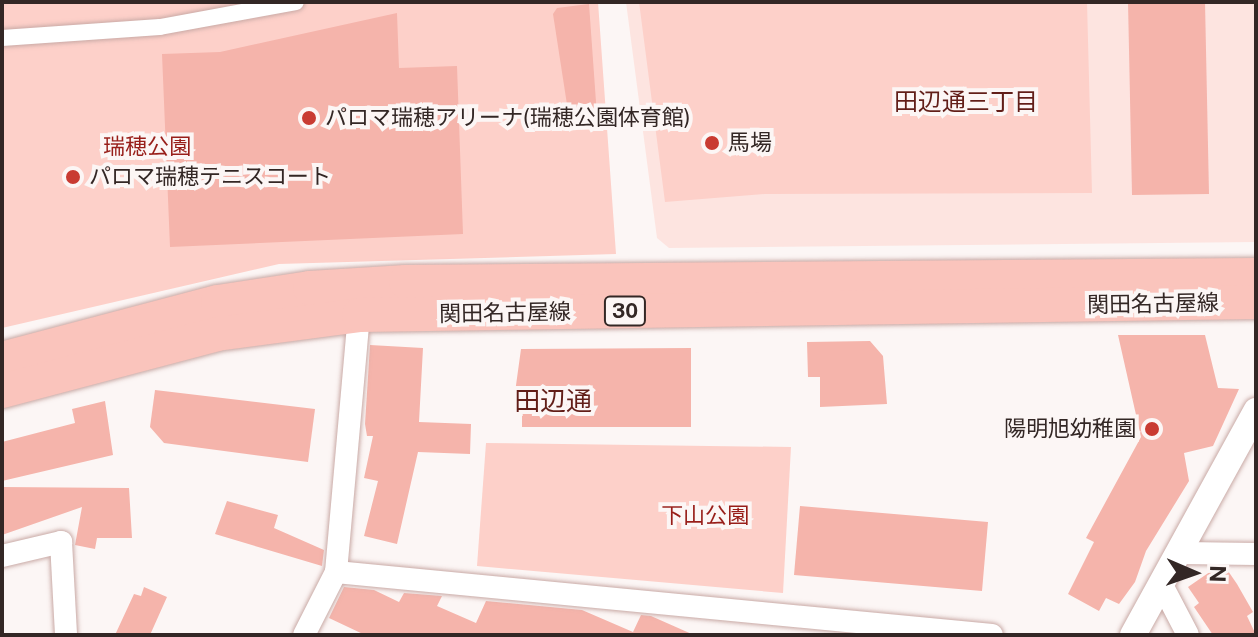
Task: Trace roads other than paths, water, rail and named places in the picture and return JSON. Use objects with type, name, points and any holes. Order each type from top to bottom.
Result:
[{"type":"main road","name":"関田名古屋線","points":[[10,353],[218,302],[392,283],[1256,275]]},
{"type":"main road","name":"関田名古屋線","points":[[2,391],[217,334],[359,315],[1256,302]]},
{"type":"street","points":[[2,38],[160,27],[296,2]]},
{"type":"street","points":[[304,635],[336,572],[359,315]]},
{"type":"street","points":[[1133,635],[1182,553],[1256,411]]},
{"type":"street","points":[[2,556],[14,548],[61,542],[66,635]]},
{"type":"street","points":[[1182,553],[1256,554]]},
{"type":"street","points":[[336,572],[992,635]]},
{"type":"street","points":[[1162,585],[1188,635]]},
{"type":"place","name":"パロマ瑞穂アリーナ(瑞穂公園体育館)","points":[[309,118]]},
{"type":"place","name":"馬場","points":[[712,143]]},
{"type":"place","name":"パロマ瑞穂テニスコート","points":[[73,177]]},
{"type":"place","name":"陽明旭幼稚園","points":[[1152,429]]},
{"type":"district","name":"田辺通三丁目","points":[[966,102]]},
{"type":"district","name":"田辺通","points":[[553,401]]},
{"type":"park label","name":"瑞穂公園","points":[[147,147]]},
{"type":"park label","name":"下山公園","points":[[705,516]]}]
